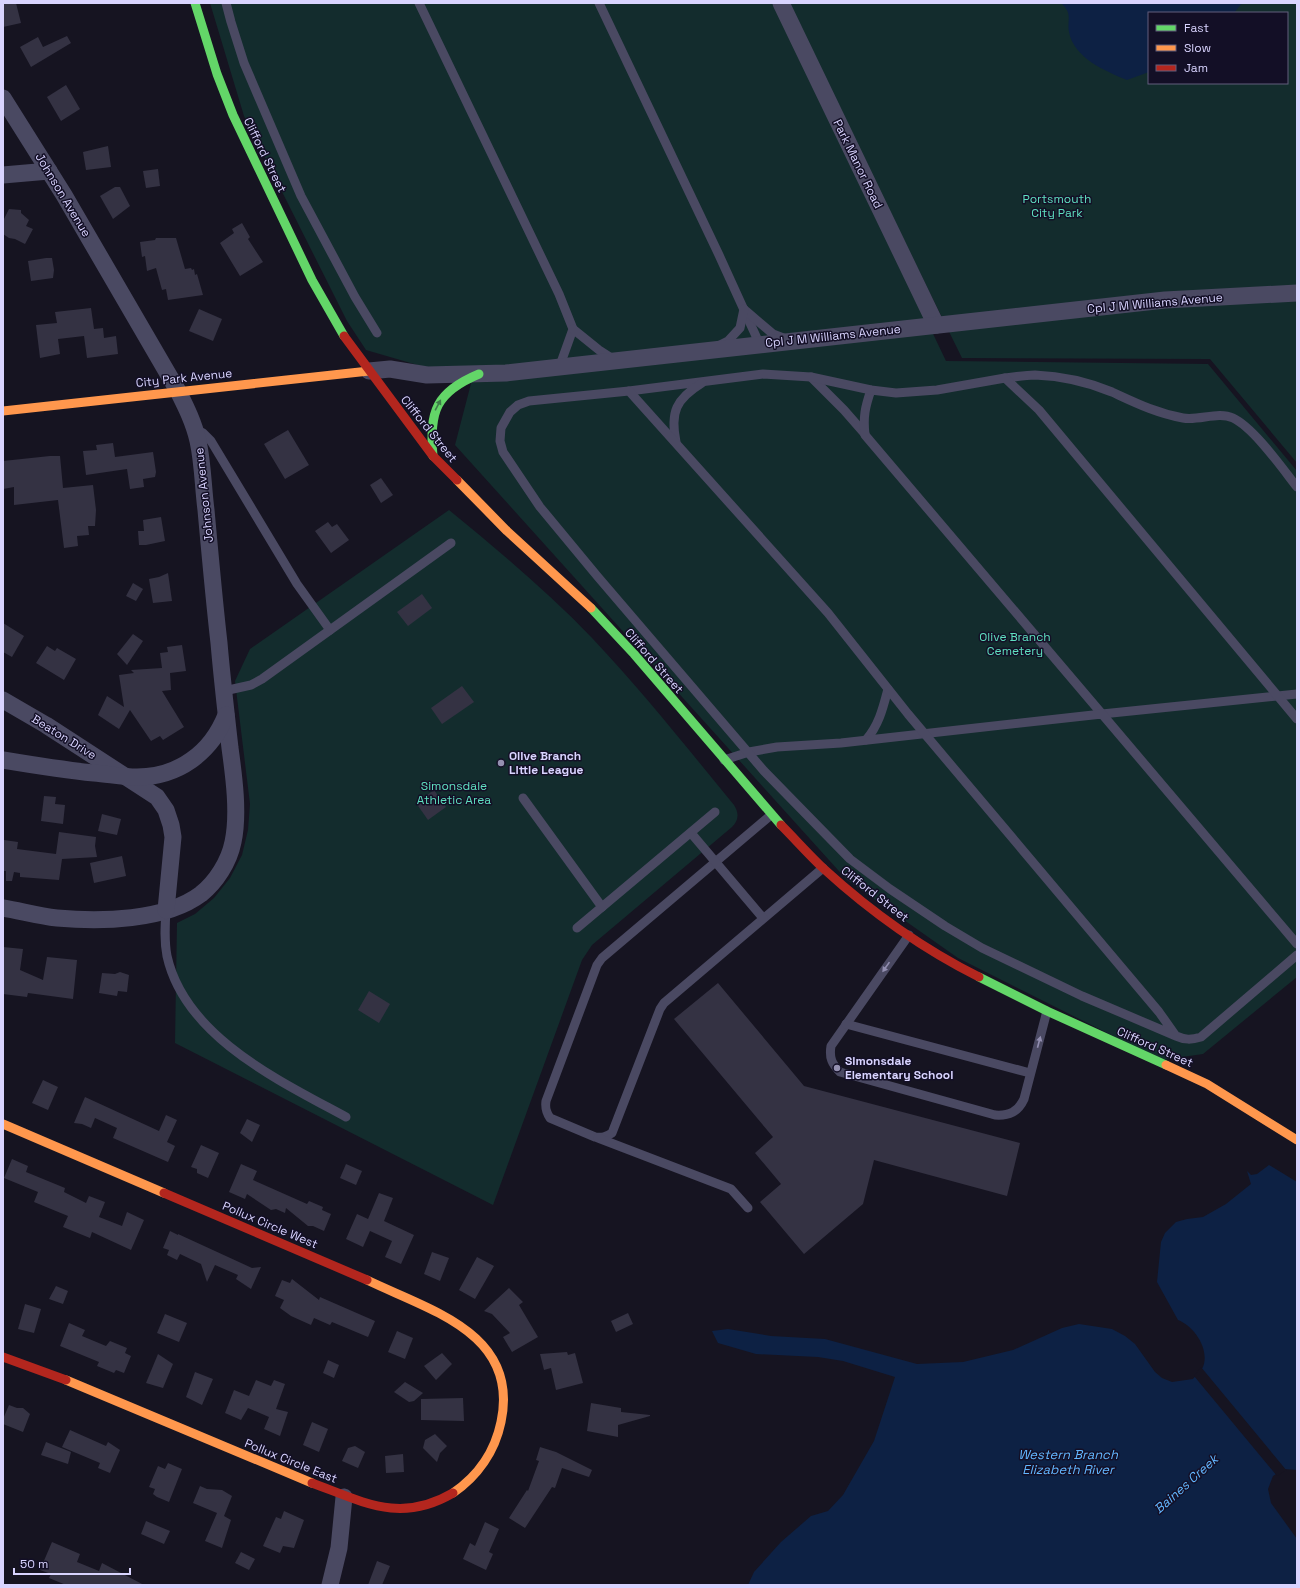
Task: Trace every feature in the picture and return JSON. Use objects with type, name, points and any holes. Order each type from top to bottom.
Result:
[{"type":"street","name":"Clifford Street","points":[[195,3],[217,74],[236,123],[312,280],[349,344],[433,456],[507,531],[586,603],[634,654],[771,815],[823,868],[864,903],[909,935],[961,968],[1047,1011],[1207,1084],[1297,1140]]},
{"type":"street","name":"Park Manor Road","points":[[781,3],[936,325]]},
{"type":"street","name":"Johnson Avenue","points":[[3,98],[49,171],[178,391],[195,430],[203,468],[204,495],[234,777],[235,816],[233,842],[226,863],[214,881],[195,897],[182,905],[166,910],[116,919],[82,920],[56,918],[3,908]]},
{"type":"street","points":[[3,174],[49,171]]},
{"type":"street","name":"Cpl J M Williams Avenue","points":[[369,371],[390,370],[427,375],[506,373],[1165,300],[1297,293]]},
{"type":"street","name":"City Park Avenue","points":[[3,411],[369,371]]},
{"type":"street","points":[[433,456],[430,440],[431,426],[440,400],[451,388],[464,380],[479,374]]},
{"type":"street","name":"Beaton Drive","points":[[3,700],[46,725],[157,797],[166,810],[171,825],[173,850],[170,862],[166,910]]},
{"type":"street","points":[[3,760],[63,770],[124,776],[136,777],[156,775],[174,770],[188,763],[202,752],[214,740],[227,715]]},
{"type":"street","name":"Pollux Circle West","points":[[3,1124],[351,1273],[453,1322],[466,1329],[482,1343],[492,1357],[501,1381]]},
{"type":"street","name":"Pollux Circle East","points":[[3,1357],[83,1386],[344,1497],[366,1505],[387,1508],[408,1509],[428,1505],[446,1497],[466,1484],[479,1470],[492,1451],[501,1426],[504,1408],[504,1391],[501,1381]]},
{"type":"street","points":[[330,1585],[339,1548],[344,1497]]},
{"type":"lane","points":[[226,3],[244,63],[301,196],[355,297],[377,333]]},
{"type":"lane","points":[[419,3],[559,294],[573,329],[599,350],[616,361]]},
{"type":"lane","points":[[599,3],[760,344]]},
{"type":"lane","points":[[744,309],[773,334],[790,341]]},
{"type":"lane","points":[[712,350],[728,340],[740,328],[744,309]]},
{"type":"lane","points":[[560,368],[573,329]]},
{"type":"lane","points":[[1297,487],[1264,446],[1242,423],[1232,418],[1221,415],[1202,418],[1185,418],[1167,415],[1090,384],[1062,378],[1034,375],[1005,378],[937,390],[896,393],[871,390],[811,377],[763,374],[629,391],[529,401],[518,405],[510,412],[501,428],[500,442],[503,452],[540,507],[764,771],[850,859],[890,889],[944,926],[989,952],[1082,996],[1182,1039],[1192,1040],[1201,1037],[1297,955]]},
{"type":"lane","points":[[811,377],[844,410],[866,435],[1297,944]]},
{"type":"lane","points":[[1005,378],[1039,410],[1297,719]]},
{"type":"lane","points":[[676,444],[674,417],[681,399],[705,381]]},
{"type":"lane","points":[[866,435],[863,420],[865,407],[871,390]]},
{"type":"lane","points":[[629,391],[828,613],[924,733],[1159,1012],[1176,1036]]},
{"type":"lane","points":[[195,430],[203,433],[211,441],[297,584],[330,630]]},
{"type":"lane","points":[[224,690],[251,685],[262,679],[451,543]]},
{"type":"lane","points":[[866,740],[874,731],[880,720],[888,689]]},
{"type":"lane","points":[[723,760],[749,752],[777,747],[866,740],[1297,694]]},
{"type":"lane","points":[[523,798],[602,907]]},
{"type":"lane","points":[[577,928],[715,812]]},
{"type":"lane","points":[[748,1208],[731,1188],[556,1122],[550,1118],[545,1107],[597,965],[602,958],[771,815]]},
{"type":"lane","points":[[691,832],[763,918]]},
{"type":"lane","points":[[595,1137],[601,1138],[607,1136],[612,1133],[616,1127],[660,1009],[664,1003],[823,868]]},
{"type":"lane","points":[[166,910],[165,938],[169,963],[173,976],[183,996],[198,1016],[240,1054],[270,1076],[346,1117]]},
{"type":"lane","points":[[909,935],[831,1046],[830,1054],[835,1067],[847,1076],[1004,1116],[1013,1113],[1020,1107],[1024,1099],[1047,1011]]},
{"type":"lane","points":[[846,1024],[1030,1074]]},
{"type":"green space","name":"Olive Branch Cemetery","points":[[210,3],[775,3],[946,361],[1208,364],[1297,471],[1297,977],[1203,1054],[1161,1060],[958,958],[847,880],[455,445],[474,372],[445,373],[366,350],[347,321],[244,116]]},
{"type":"green space","name":"Portsmouth City Park","points":[[787,3],[1297,3],[1297,463],[1210,359],[962,358]]},
{"type":"green space","name":"Simonsdale Athletic Area","points":[[449,510],[541,588],[593,639],[630,679],[734,805],[737,811],[737,819],[732,827],[592,945],[582,960],[493,1205],[175,1043],[177,923],[195,914],[214,898],[230,878],[242,855],[248,830],[250,804],[235,681],[250,649]]},
{"type":"water","points":[[1061,3],[1242,3],[1235,12],[1148,12],[1148,72],[1127,80],[1100,68],[1077,49],[1069,32],[1069,17],[1065,7]]},
{"type":"water","name":"Western Branch Elizabeth River","points":[[1269,1165],[1297,1182],[1297,1470],[1284,1469],[1273,1476],[1268,1489],[1271,1503],[1297,1539],[1297,1585],[748,1585],[754,1572],[781,1542],[811,1516],[828,1511],[843,1495],[874,1441],[895,1377],[843,1361],[818,1357],[756,1354],[718,1343],[712,1331],[728,1329],[771,1336],[825,1339],[917,1364],[963,1362],[1013,1350],[1062,1328],[1079,1324],[1112,1329],[1125,1336],[1135,1344],[1155,1372],[1162,1378],[1172,1382],[1193,1379],[1203,1367],[1205,1360],[1204,1353],[1199,1339],[1190,1327],[1178,1320],[1157,1282],[1161,1242],[1165,1233],[1176,1222],[1203,1217],[1226,1204],[1251,1184],[1247,1171],[1251,1175],[1257,1174]]},
{"type":"pier","points":[[1201,1367],[1287,1471],[1277,1476],[1194,1376]]},
{"type":"building","points":[[3,3],[16,3],[21,23],[3,27]]},
{"type":"building","points":[[67,36],[71,43],[31,67],[20,47],[38,37],[43,47]]},
{"type":"building","points":[[66,85],[80,109],[61,121],[47,97]]},
{"type":"building","points":[[108,146],[111,167],[86,170],[83,152]]},
{"type":"building","points":[[158,169],[160,186],[146,188],[143,171]]},
{"type":"building","points":[[115,187],[120,187],[130,206],[113,219],[100,196]]},
{"type":"building","points":[[9,209],[21,210],[21,213],[29,220],[26,226],[33,229],[25,244],[3,234],[3,221]]},
{"type":"building","points":[[242,223],[250,237],[248,239],[263,262],[240,276],[220,243],[234,233],[232,229]]},
{"type":"building","points":[[156,238],[176,238],[185,269],[194,269],[203,295],[168,300],[166,289],[162,290],[156,268],[147,271],[145,256],[142,257],[140,242],[155,240]]},
{"type":"building","points":[[52,258],[54,270],[53,278],[31,281],[28,261]]},
{"type":"building","points":[[91,308],[94,329],[103,328],[104,338],[116,336],[118,354],[87,358],[84,336],[58,339],[60,354],[40,358],[36,325],[57,323],[55,312]]},
{"type":"building","points":[[199,309],[222,319],[213,341],[189,331]]},
{"type":"building","points":[[288,430],[309,465],[285,479],[264,444]]},
{"type":"building","points":[[113,443],[115,457],[153,452],[156,472],[155,477],[143,479],[144,487],[130,489],[127,469],[86,475],[83,451],[97,450],[96,445]]},
{"type":"building","points":[[60,456],[63,488],[93,485],[96,510],[95,526],[88,526],[89,535],[77,536],[78,546],[64,548],[58,500],[14,505],[14,487],[3,489],[3,461]]},
{"type":"building","points":[[381,478],[393,495],[381,503],[370,485]]},
{"type":"building","points":[[161,517],[165,541],[139,545],[138,531],[144,531],[143,520]]},
{"type":"building","points":[[328,522],[332,527],[337,524],[349,540],[331,553],[315,531]]},
{"type":"building","points":[[168,573],[172,601],[153,603],[149,579]]},
{"type":"building","points":[[133,583],[143,589],[136,601],[126,596]]},
{"type":"building","points":[[422,594],[432,608],[408,626],[397,612]]},
{"type":"building","points":[[3,623],[24,636],[12,657],[3,652]]},
{"type":"building","points":[[133,634],[143,641],[127,665],[117,654]]},
{"type":"building","points":[[182,645],[186,671],[170,673],[171,690],[162,691],[184,727],[163,740],[160,736],[151,741],[130,710],[119,729],[98,715],[107,696],[124,707],[119,675],[134,673],[131,670],[162,668],[160,653],[168,652],[167,647]]},
{"type":"building","points":[[47,646],[55,651],[57,648],[76,659],[64,680],[36,663]]},
{"type":"building","points":[[462,686],[474,702],[442,724],[431,708]]},
{"type":"building","points":[[434,790],[446,807],[428,820],[416,803]]},
{"type":"building","points":[[44,796],[56,797],[55,804],[65,805],[63,824],[41,821]]},
{"type":"building","points":[[102,814],[121,819],[117,835],[98,831]]},
{"type":"building","points":[[59,832],[96,837],[95,846],[97,857],[62,859],[59,880],[20,877],[20,873],[14,872],[12,881],[6,881],[6,871],[3,871],[4,840],[18,842],[17,849],[56,854]]},
{"type":"building","points":[[122,856],[126,876],[94,883],[90,863]]},
{"type":"building","points":[[3,947],[23,949],[20,970],[43,980],[47,957],[77,960],[73,999],[28,993],[27,997],[3,994]]},
{"type":"building","points":[[120,972],[129,975],[127,992],[118,991],[117,996],[99,993],[102,973],[115,974]]},
{"type":"building","points":[[718,983],[804,1086],[1020,1143],[1007,1196],[874,1160],[863,1204],[804,1254],[760,1202],[781,1184],[755,1153],[773,1137],[674,1019]]},
{"type":"building","points":[[369,991],[390,1004],[379,1023],[358,1010]]},
{"type":"building","points":[[43,1080],[58,1087],[48,1110],[32,1103]]},
{"type":"building","points":[[85,1097],[159,1131],[166,1115],[177,1120],[167,1142],[175,1146],[168,1162],[113,1138],[117,1128],[95,1118],[91,1128],[82,1124],[74,1123]]},
{"type":"building","points":[[247,1119],[260,1125],[252,1142],[240,1133]]},
{"type":"building","points":[[201,1145],[219,1153],[208,1178],[197,1173],[197,1169],[191,1167]]},
{"type":"building","points":[[12,1159],[28,1166],[26,1172],[65,1188],[64,1192],[86,1203],[89,1196],[105,1202],[99,1217],[122,1226],[127,1212],[144,1220],[131,1250],[92,1232],[90,1238],[63,1227],[68,1216],[34,1202],[38,1192],[4,1178]]},
{"type":"building","points":[[241,1164],[257,1171],[253,1180],[307,1204],[309,1201],[323,1207],[322,1210],[331,1214],[324,1231],[313,1226],[308,1226],[286,1208],[285,1213],[276,1209],[271,1210],[247,1194],[245,1199],[229,1192]]},
{"type":"building","points":[[346,1164],[362,1171],[356,1185],[340,1178]]},
{"type":"building","points":[[379,1193],[393,1198],[384,1221],[414,1235],[401,1264],[385,1257],[392,1241],[370,1231],[363,1247],[346,1239],[357,1214],[368,1219]]},
{"type":"building","points":[[170,1231],[252,1268],[261,1267],[251,1289],[236,1279],[238,1275],[215,1265],[207,1282],[201,1264],[180,1254],[177,1260],[167,1255],[169,1250],[163,1248]]},
{"type":"building","points":[[432,1252],[449,1258],[440,1281],[424,1274]]},
{"type":"building","points":[[477,1257],[494,1266],[475,1299],[459,1290]]},
{"type":"building","points":[[292,1279],[319,1300],[320,1297],[375,1321],[368,1337],[332,1322],[330,1325],[314,1318],[311,1325],[291,1316],[280,1308],[284,1300],[275,1296],[282,1280],[290,1283]]},
{"type":"building","points":[[56,1286],[68,1291],[63,1304],[49,1299]]},
{"type":"building","points":[[509,1288],[523,1302],[519,1305],[538,1337],[512,1352],[503,1337],[510,1333],[492,1314],[484,1311]]},
{"type":"building","points":[[25,1304],[41,1309],[34,1333],[18,1329]]},
{"type":"building","points":[[628,1313],[633,1324],[616,1332],[611,1321]]},
{"type":"building","points":[[165,1314],[187,1323],[179,1342],[157,1333]]},
{"type":"building","points":[[69,1323],[85,1330],[82,1336],[106,1346],[110,1341],[127,1348],[125,1353],[131,1356],[124,1373],[116,1370],[114,1373],[97,1366],[99,1362],[60,1346]]},
{"type":"building","points":[[397,1331],[413,1338],[405,1359],[388,1352]]},
{"type":"building","points":[[567,1352],[568,1355],[575,1353],[583,1383],[556,1390],[551,1368],[544,1370],[540,1354]]},
{"type":"building","points":[[442,1353],[452,1364],[436,1380],[424,1366]]},
{"type":"building","points":[[158,1354],[173,1364],[163,1388],[146,1383]]},
{"type":"building","points":[[328,1360],[339,1365],[334,1378],[323,1373]]},
{"type":"building","points":[[195,1372],[213,1379],[202,1405],[186,1397]]},
{"type":"building","points":[[256,1380],[271,1386],[274,1380],[285,1384],[276,1409],[288,1412],[280,1436],[264,1429],[269,1417],[248,1408],[241,1420],[225,1413],[234,1390],[249,1396]]},
{"type":"building","points":[[405,1382],[423,1393],[414,1401],[409,1402],[394,1392]]},
{"type":"building","points":[[463,1398],[464,1421],[421,1420],[421,1399]]},
{"type":"building","points":[[591,1403],[621,1408],[621,1412],[650,1416],[618,1425],[618,1437],[587,1431]]},
{"type":"building","points":[[9,1405],[17,1408],[23,1408],[30,1414],[23,1432],[3,1424],[3,1419]]},
{"type":"building","points":[[312,1422],[328,1429],[319,1452],[303,1445]]},
{"type":"building","points":[[70,1430],[106,1446],[108,1442],[120,1450],[110,1473],[98,1468],[100,1463],[62,1447]]},
{"type":"building","points":[[435,1434],[447,1446],[440,1453],[437,1462],[423,1448],[425,1440]]},
{"type":"building","points":[[46,1442],[71,1452],[68,1464],[41,1455]]},
{"type":"building","points":[[355,1446],[365,1452],[358,1468],[342,1461],[348,1448]]},
{"type":"building","points":[[540,1447],[556,1452],[592,1470],[589,1477],[562,1468],[555,1488],[552,1487],[525,1528],[509,1518],[527,1490],[528,1491],[539,1461],[536,1460]]},
{"type":"building","points":[[403,1454],[404,1472],[386,1473],[385,1456]]},
{"type":"building","points":[[168,1463],[182,1469],[169,1502],[153,1494],[155,1489],[149,1487],[158,1466],[165,1469]]},
{"type":"building","points":[[200,1486],[207,1489],[222,1490],[232,1496],[224,1516],[231,1520],[222,1548],[205,1541],[217,1513],[193,1503]]},
{"type":"building","points":[[284,1511],[304,1520],[294,1548],[283,1546],[280,1553],[263,1546],[276,1517],[281,1519]]},
{"type":"building","points":[[146,1521],[170,1531],[164,1544],[141,1534]]},
{"type":"building","points":[[485,1522],[499,1529],[489,1552],[493,1554],[486,1570],[463,1559],[470,1543],[475,1546]]},
{"type":"building","points":[[52,1542],[80,1554],[77,1562],[99,1571],[102,1563],[144,1585],[66,1585],[49,1578],[51,1574],[40,1570]]},
{"type":"building","points":[[241,1552],[255,1559],[249,1570],[235,1563]]},
{"type":"building","points":[[377,1561],[390,1566],[382,1585],[368,1585]]},
{"type":"traffic: fast","points":[[195,3],[217,74],[233,115],[312,280],[344,336]]},
{"type":"traffic: fast","points":[[433,456],[432,427],[434,415],[438,405],[444,396],[453,388],[479,374]]},
{"type":"traffic: fast","points":[[591,608],[634,654],[781,825]]},
{"type":"traffic: fast","points":[[979,977],[1047,1011],[1166,1065]]},
{"type":"traffic: slow","points":[[3,411],[369,371]]},
{"type":"traffic: slow","points":[[457,480],[507,531],[591,608]]},
{"type":"traffic: slow","points":[[1166,1065],[1207,1084],[1297,1140]]},
{"type":"traffic: slow","points":[[3,1124],[164,1193]]},
{"type":"traffic: slow","points":[[367,1280],[417,1302],[464,1329],[483,1346],[497,1366],[503,1392],[501,1422],[498,1433],[490,1453],[478,1471],[453,1493]]},
{"type":"traffic: slow","points":[[66,1380],[312,1483]]},
{"type":"traffic: jam","points":[[344,336],[433,456],[457,480]]},
{"type":"traffic: jam","points":[[781,825],[824,869],[878,914],[917,942],[979,977]]},
{"type":"traffic: jam","points":[[164,1193],[367,1280]]},
{"type":"traffic: jam","points":[[3,1357],[66,1380]]},
{"type":"traffic: jam","points":[[312,1483],[365,1503],[382,1507],[416,1507],[434,1502],[453,1493]]},
{"type":"place","name":"Olive Branch Little League","points":[[501,763]]},
{"type":"place","name":"Simonsdale Elementary School","points":[[837,1068]]},
{"type":"water label","name":"Baines Creek","points":[[1186,1484]]}]
